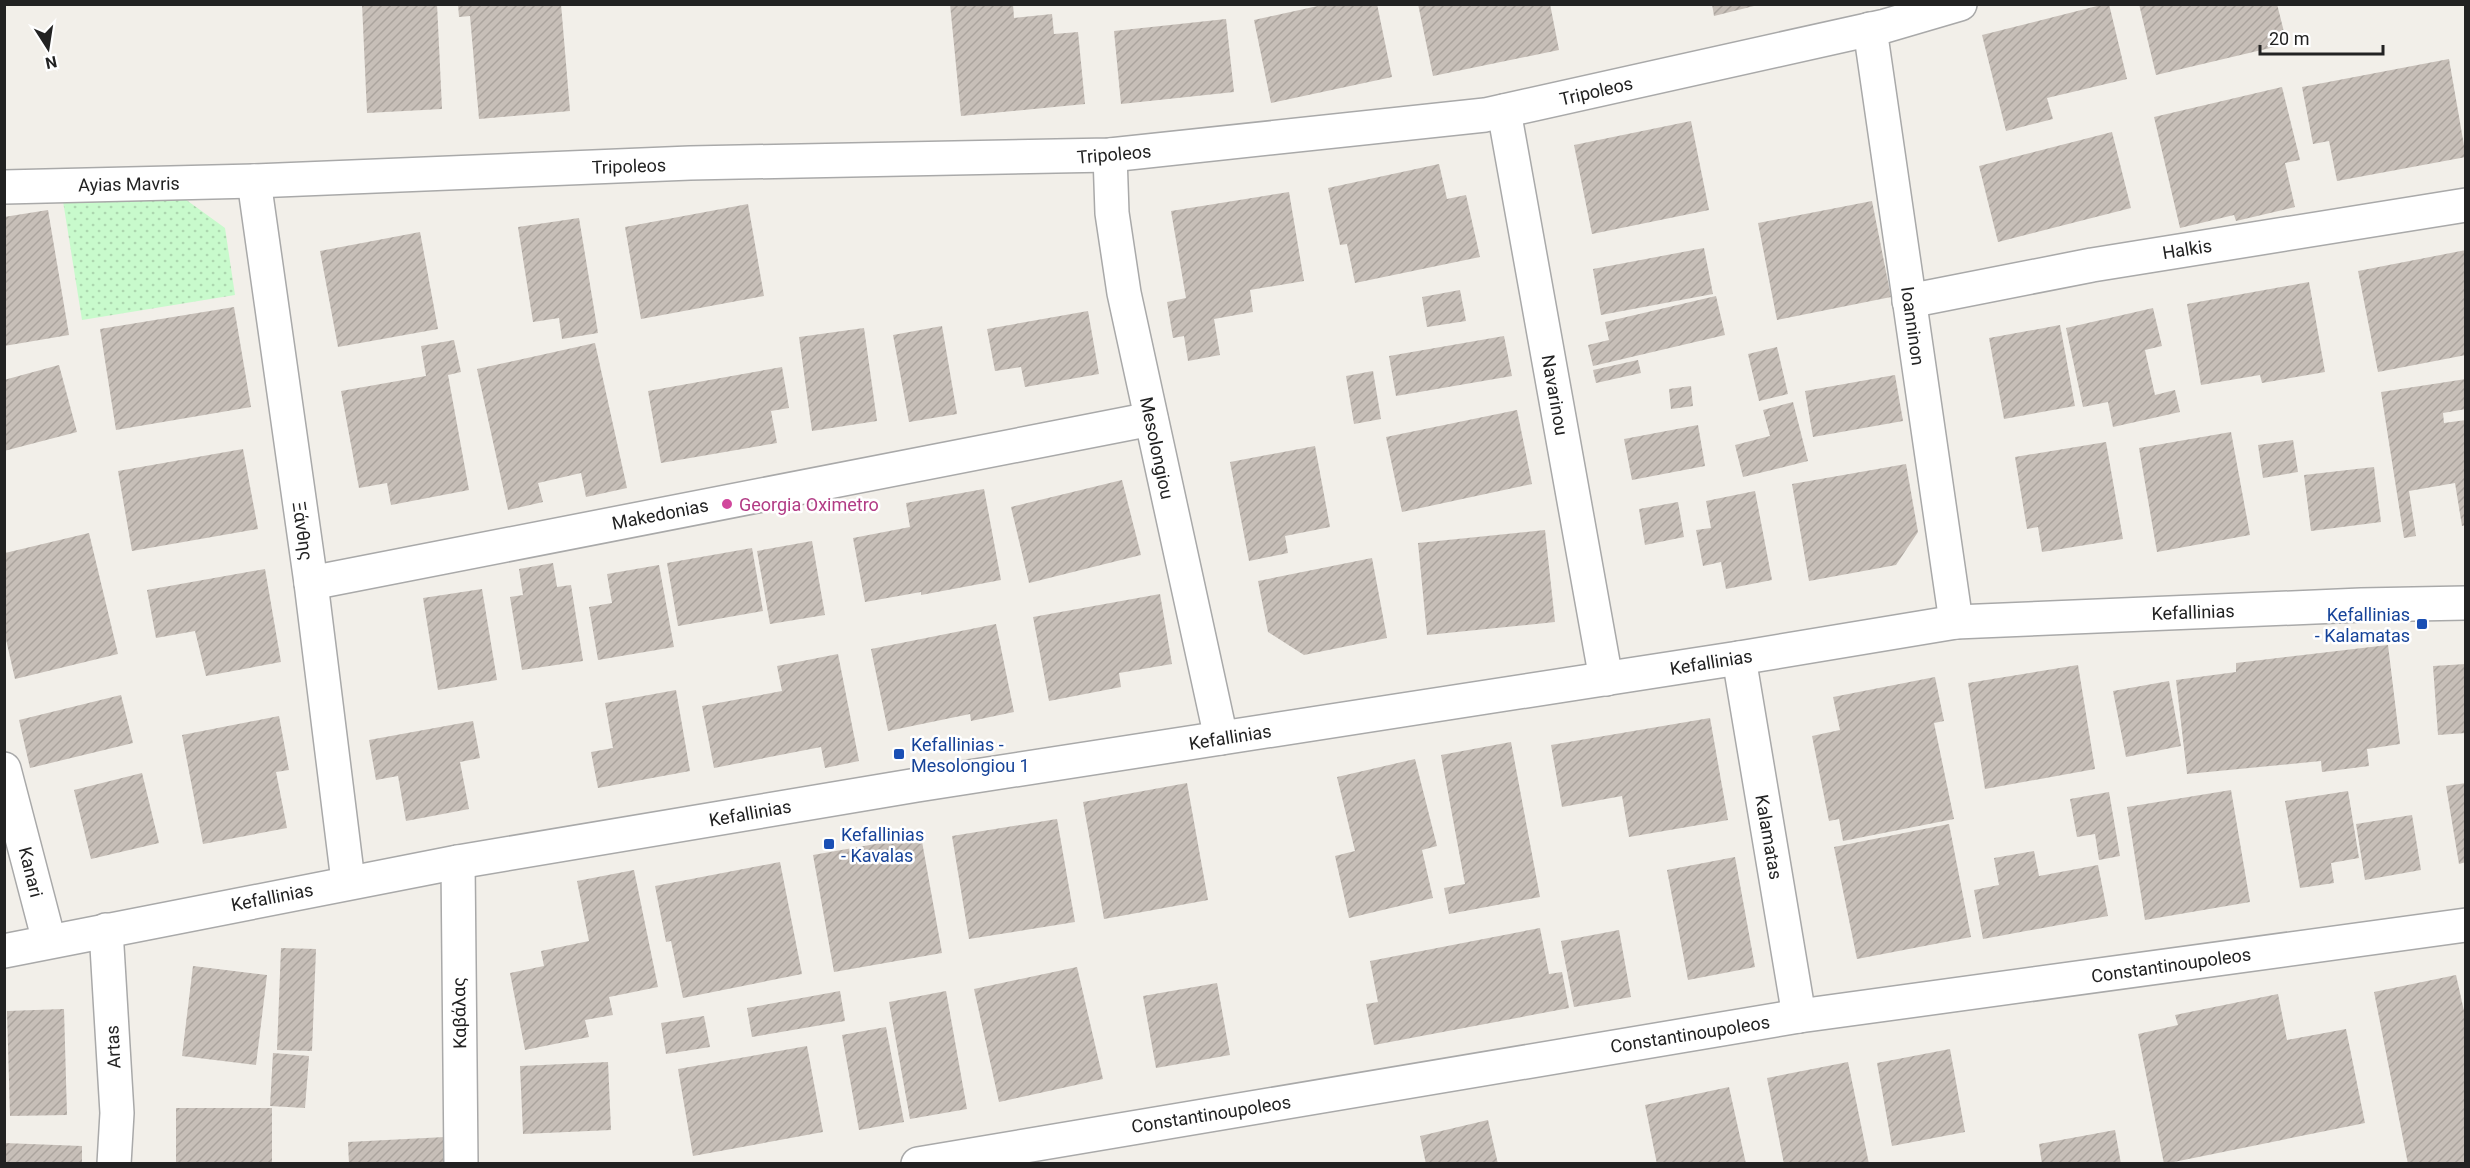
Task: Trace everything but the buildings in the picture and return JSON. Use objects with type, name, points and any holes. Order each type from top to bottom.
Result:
[{"type":"street","name":"Tripoleos","points":[[254,181],[690,163],[1110,155],[1473,117],[1870,29],[1960,4]]},
{"type":"street","name":"Ioanninon","points":[[1870,29],[1956,622]]},
{"type":"street","name":"Navarinou","points":[[1504,111],[1606,678]]},
{"type":"street","name":"Mesolongiou","points":[[1110,155],[1112,213],[1124,293],[1221,738]]},
{"type":"street","name":"Ayias Mavris","points":[[4,187],[254,181]]},
{"type":"street","name":"Ξάνθης","points":[[254,181],[311,583],[348,881]]},
{"type":"street","name":"Halkis","points":[[1909,301],[2092,265],[2466,205]]},
{"type":"street","name":"Makedonias","points":[[311,583],[1151,419]]},
{"type":"street","name":"Kefallinias","points":[[4,951],[348,881],[458,862],[917,785],[1739,658],[1956,622],[2361,605],[2466,603]]},
{"type":"street","name":"Kalamatas","points":[[1739,658],[1799,1016]]},
{"type":"street","name":"Kanari","points":[[4,769],[49,941]]},
{"type":"street","name":"Καβάλας","points":[[458,862],[461,1164]]},
{"type":"street","name":"Constantinoupoleos","points":[[918,1164],[1799,1016],[2466,925]]},
{"type":"street","name":"Artas","points":[[106,930],[117,1113],[114,1164]]},
{"type":"green space","points":[[185,199],[225,228],[235,295],[82,320],[63,201]]},
{"type":"place","name":"Georgia Oximetro","points":[[727,504]]},
{"type":"place","name":"Kefallinias - Kalamatas","points":[[2422,624]]},
{"type":"place","name":"Kefallinias - Mesolongiou 1","points":[[899,754]]},
{"type":"place","name":"Kefallinias - Kavalas","points":[[829,844]]}]
